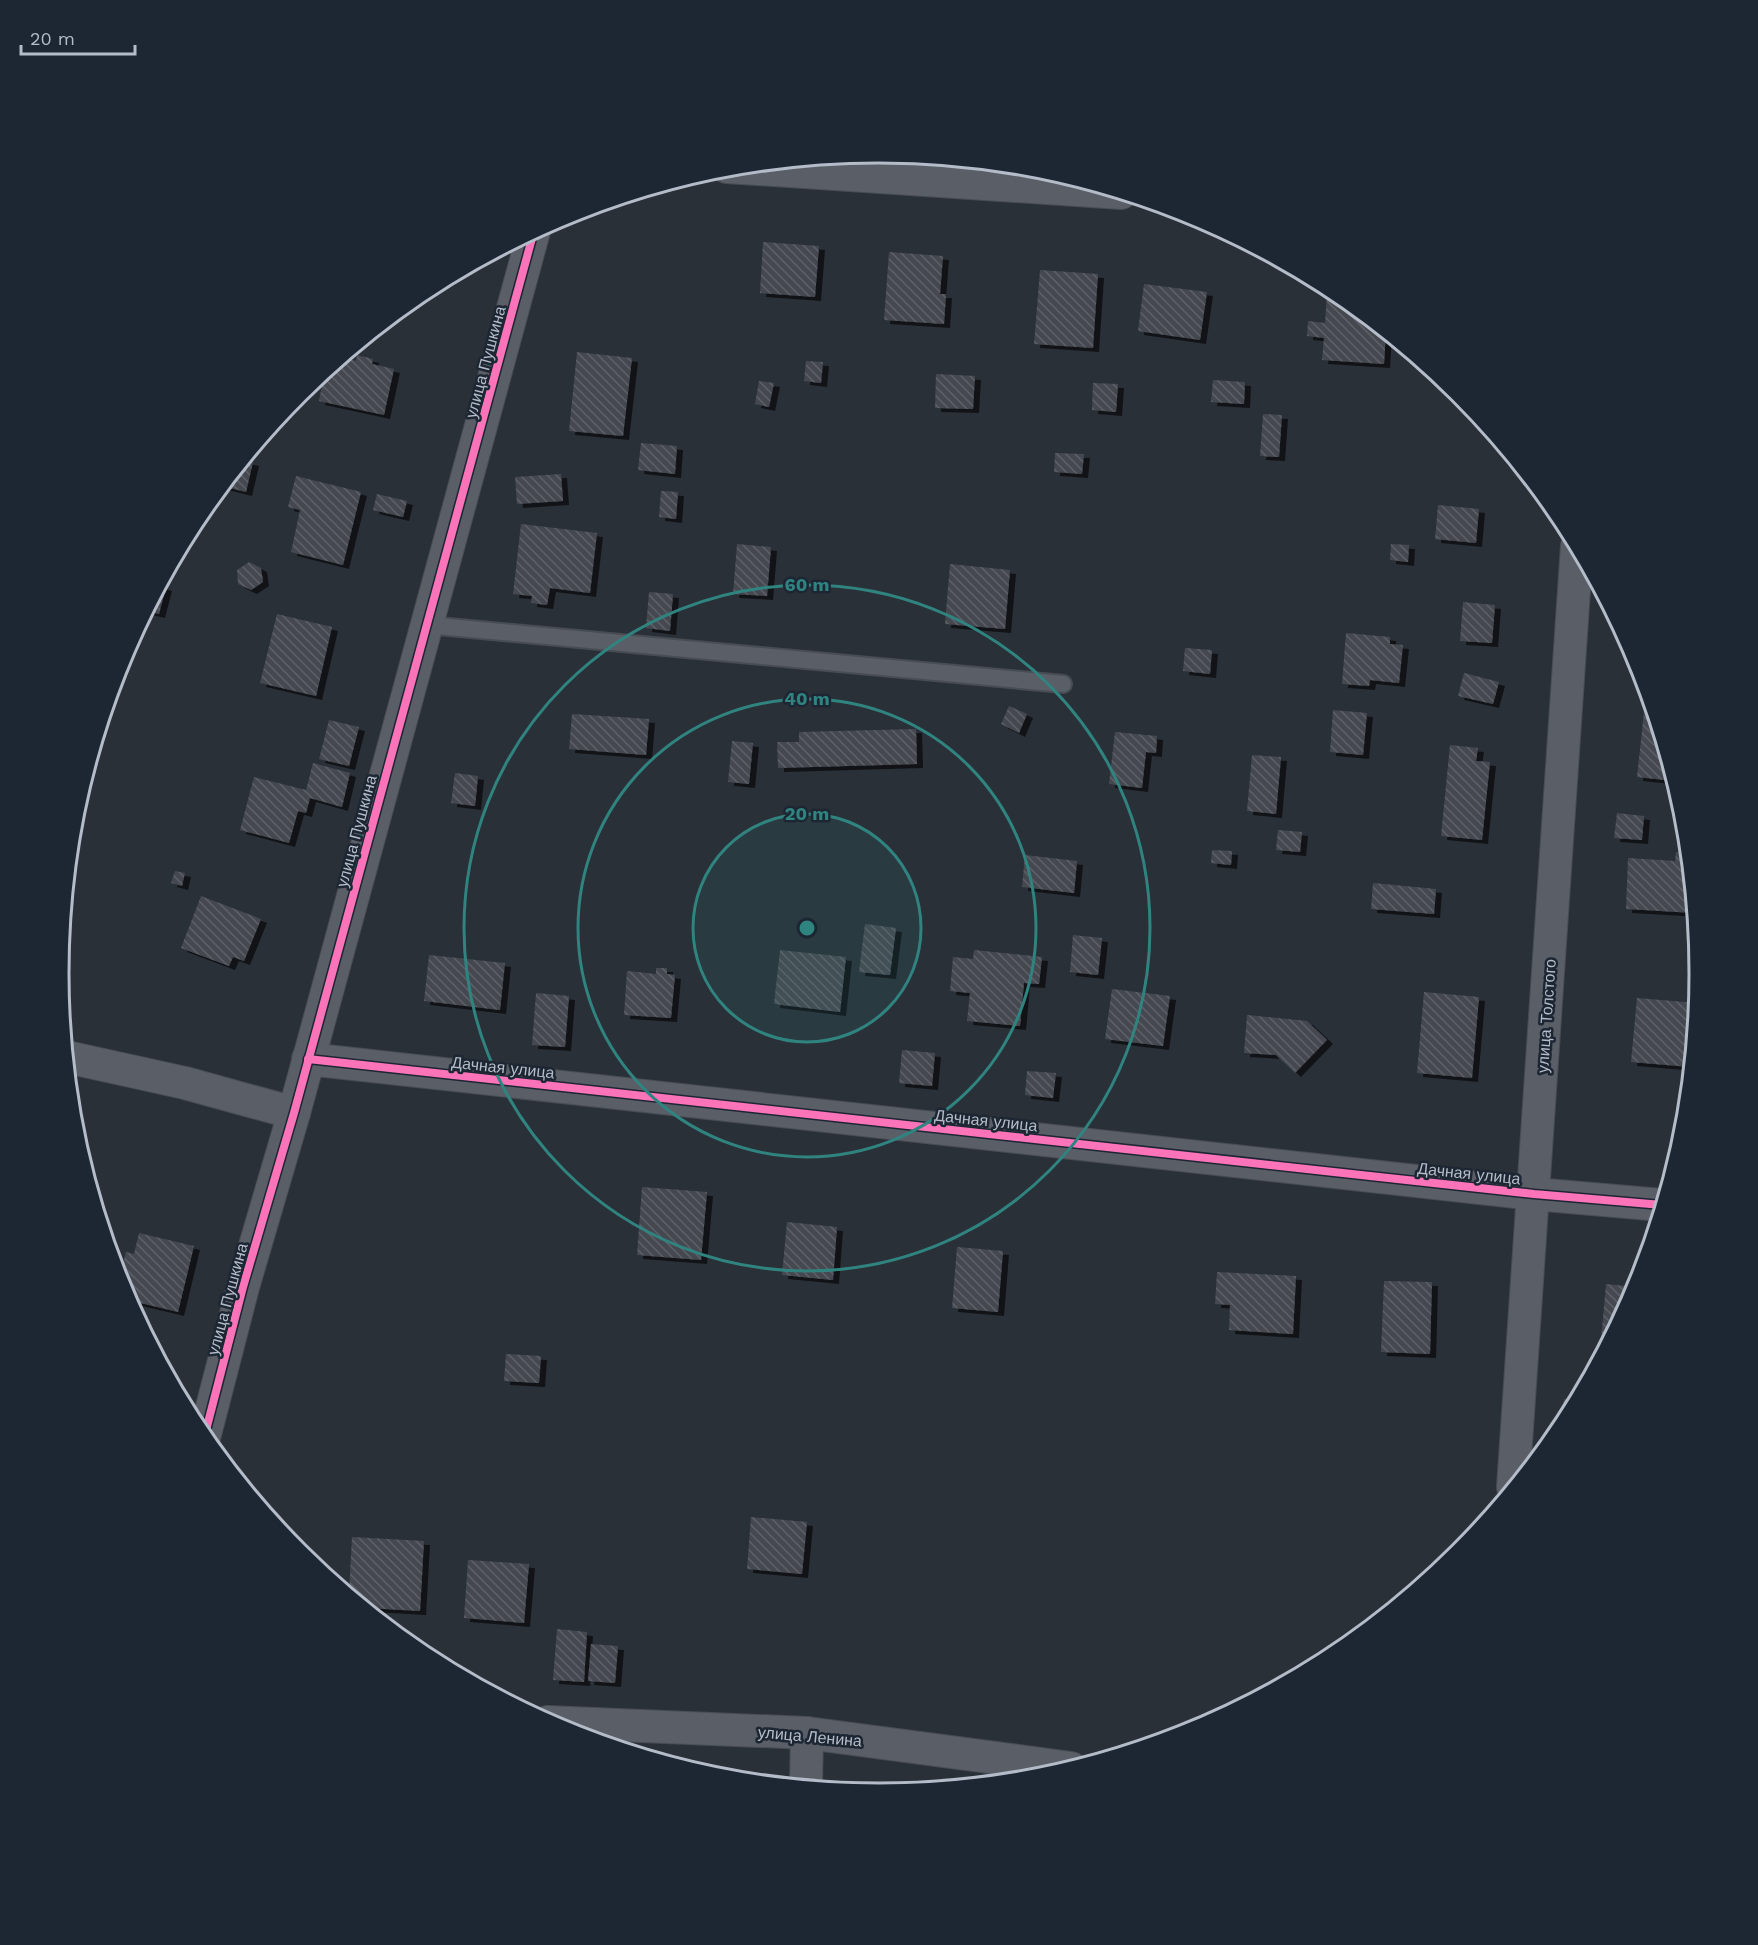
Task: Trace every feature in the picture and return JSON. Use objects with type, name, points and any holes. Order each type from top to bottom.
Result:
[{"type":"street","points":[[784,168],[957,171],[1076,187]]},
{"type":"street","name":"улица Пушкина","points":[[207,1425],[243,1287],[294,1113],[531,241]]},
{"type":"street","name":"улица Толстого","points":[[1514,1476],[1576,561]]},
{"type":"street","name":"Дачная улица","points":[[308,1059],[1534,1194],[1654,1204]]},
{"type":"street","points":[[74,1060],[186,1083],[294,1113]]},
{"type":"street","name":"улица Ленина","points":[[575,1723],[807,1733],[1047,1765]]},
{"type":"street","points":[[806,1779],[807,1733]]},
{"type":"lane","points":[[427,625],[1063,684]]},
{"type":"building","points":[[763,242],[819,246],[815,297],[760,293]]},
{"type":"building","points":[[889,252],[943,256],[940,294],[946,294],[944,324],[884,320]]},
{"type":"building","points":[[1040,270],[1098,274],[1093,348],[1034,344]]},
{"type":"building","points":[[1144,284],[1207,292],[1200,340],[1138,331]]},
{"type":"building","points":[[1327,298],[1385,341],[1384,364],[1322,360],[1324,338],[1307,336],[1308,321],[1325,323]]},
{"type":"building","points":[[577,352],[632,358],[623,436],[569,431]]},
{"type":"building","points":[[357,355],[373,359],[372,364],[394,369],[384,415],[319,401],[322,385],[350,360],[356,361]]},
{"type":"building","points":[[806,361],[823,362],[821,383],[804,381]]},
{"type":"building","points":[[936,374],[975,376],[973,409],[935,408]]},
{"type":"building","points":[[1213,380],[1245,382],[1244,404],[1211,402]]},
{"type":"building","points":[[759,381],[774,383],[769,407],[755,404]]},
{"type":"building","points":[[1093,383],[1118,384],[1116,412],[1092,410]]},
{"type":"building","points":[[1263,414],[1282,415],[1279,457],[1260,456]]},
{"type":"building","points":[[641,443],[677,446],[675,474],[638,470]]},
{"type":"building","points":[[1055,453],[1084,454],[1082,474],[1054,472]]},
{"type":"building","points":[[251,462],[253,462],[246,492],[230,488]]},
{"type":"building","points":[[561,474],[563,501],[517,504],[515,477]]},
{"type":"building","points":[[296,476],[361,492],[343,565],[291,552],[300,510],[288,507]]},
{"type":"building","points":[[661,491],[678,492],[676,519],[659,517]]},
{"type":"building","points":[[377,494],[407,501],[403,517],[373,510]]},
{"type":"building","points":[[1438,505],[1479,509],[1476,543],[1435,539]]},
{"type":"building","points":[[521,524],[597,533],[590,593],[550,588],[547,605],[531,603],[532,596],[513,594]]},
{"type":"building","points":[[737,544],[771,547],[767,596],[733,594]]},
{"type":"building","points":[[1391,544],[1409,545],[1408,562],[1390,560]]},
{"type":"building","points":[[249,562],[261,568],[263,582],[251,590],[238,584],[237,570]]},
{"type":"building","points":[[950,564],[1010,570],[1005,629],[945,624]]},
{"type":"building","points":[[165,592],[159,614],[154,613]]},
{"type":"building","points":[[649,592],[673,594],[670,631],[646,628]]},
{"type":"building","points":[[1463,602],[1495,605],[1492,643],[1460,641]]},
{"type":"building","points":[[277,614],[332,627],[316,696],[260,683]]},
{"type":"building","points":[[1346,633],[1390,637],[1390,644],[1403,645],[1399,683],[1370,680],[1369,686],[1342,684]]},
{"type":"building","points":[[1185,648],[1212,650],[1210,674],[1183,671]]},
{"type":"building","points":[[1464,673],[1499,682],[1493,704],[1458,696]]},
{"type":"building","points":[[1009,706],[1027,714],[1019,733],[1001,724]]},
{"type":"building","points":[[1333,710],[1367,713],[1363,755],[1330,752]]},
{"type":"building","points":[[1644,712],[1646,712],[1665,780],[1637,777]]},
{"type":"building","points":[[572,714],[649,719],[646,755],[569,749]]},
{"type":"building","points":[[329,720],[359,727],[349,766],[319,759]]},
{"type":"building","points":[[916,729],[917,764],[778,768],[777,742],[799,742],[799,732]]},
{"type":"building","points":[[1115,732],[1157,736],[1156,753],[1146,752],[1142,788],[1109,784]]},
{"type":"building","points":[[732,741],[753,743],[749,784],[728,782]]},
{"type":"building","points":[[1450,745],[1478,748],[1476,761],[1490,762],[1482,840],[1441,836]]},
{"type":"building","points":[[1252,755],[1281,757],[1276,814],[1247,811]]},
{"type":"building","points":[[313,763],[350,773],[342,807],[310,798],[306,813],[298,811],[289,843],[240,830],[254,777],[306,790]]},
{"type":"building","points":[[455,773],[478,776],[475,806],[451,803]]},
{"type":"building","points":[[1617,813],[1644,816],[1642,840],[1614,838]]},
{"type":"building","points":[[1278,830],[1302,832],[1300,852],[1276,850]]},
{"type":"building","points":[[1212,850],[1232,851],[1231,865],[1211,863]]},
{"type":"building","points":[[1676,852],[1679,852],[1686,913],[1626,909],[1628,858],[1675,861]]},
{"type":"building","points":[[1025,855],[1077,861],[1074,893],[1022,887]]},
{"type":"building","points":[[175,871],[185,873],[182,886],[171,883]]},
{"type":"building","points":[[1373,883],[1436,889],[1434,914],[1371,909]]},
{"type":"building","points":[[201,896],[261,919],[244,961],[233,957],[229,966],[181,948]]},
{"type":"building","points":[[865,924],[896,928],[890,975],[859,972]]},
{"type":"building","points":[[1073,935],[1102,938],[1098,975],[1070,972]]},
{"type":"building","points":[[780,950],[846,957],[840,1012],[774,1004]]},
{"type":"building","points":[[974,950],[1042,957],[1039,984],[1024,983],[1020,1026],[967,1021],[970,993],[950,991],[953,957],[973,959]]},
{"type":"building","points":[[429,955],[505,963],[500,1010],[424,1001]]},
{"type":"building","points":[[656,968],[667,968],[667,974],[675,975],[671,1018],[624,1015],[627,971],[656,974]]},
{"type":"building","points":[[1112,989],[1170,996],[1163,1046],[1105,1039]]},
{"type":"building","points":[[1424,992],[1479,997],[1472,1078],[1417,1073]]},
{"type":"building","points":[[536,993],[569,996],[565,1047],[532,1045]]},
{"type":"building","points":[[1637,998],[1688,1002],[1683,1066],[1631,1062]]},
{"type":"building","points":[[1247,1015],[1307,1021],[1327,1040],[1295,1073],[1276,1055],[1244,1053]]},
{"type":"building","points":[[902,1050],[935,1053],[932,1086],[899,1083]]},
{"type":"building","points":[[1027,1071],[1056,1073],[1053,1098],[1025,1095]]},
{"type":"building","points":[[642,1187],[707,1192],[701,1260],[637,1255]]},
{"type":"building","points":[[787,1222],[837,1227],[833,1280],[782,1275]]},
{"type":"building","points":[[139,1233],[194,1246],[178,1312],[140,1303],[123,1262],[126,1252],[134,1254]]},
{"type":"building","points":[[957,1247],[1003,1251],[998,1312],[952,1308]]},
{"type":"building","points":[[1217,1272],[1296,1276],[1293,1334],[1229,1330],[1230,1305],[1215,1304]]},
{"type":"building","points":[[1384,1281],[1432,1282],[1430,1354],[1381,1352]]},
{"type":"building","points":[[1606,1284],[1625,1286],[1605,1331],[1601,1338]]},
{"type":"building","points":[[506,1354],[541,1356],[539,1383],[504,1381]]},
{"type":"building","points":[[751,1517],[807,1522],[802,1574],[747,1569]]},
{"type":"building","points":[[352,1537],[424,1541],[420,1611],[378,1609],[349,1585]]},
{"type":"building","points":[[468,1560],[529,1564],[524,1623],[464,1618]]},
{"type":"building","points":[[557,1629],[587,1632],[584,1682],[553,1680]]},
{"type":"building","points":[[591,1644],[618,1646],[615,1683],[588,1681]]},
{"type":"cycle path","points":[[207,1425],[243,1287],[294,1113],[531,241]]},
{"type":"cycle path","points":[[308,1059],[1534,1194],[1654,1204]]}]
